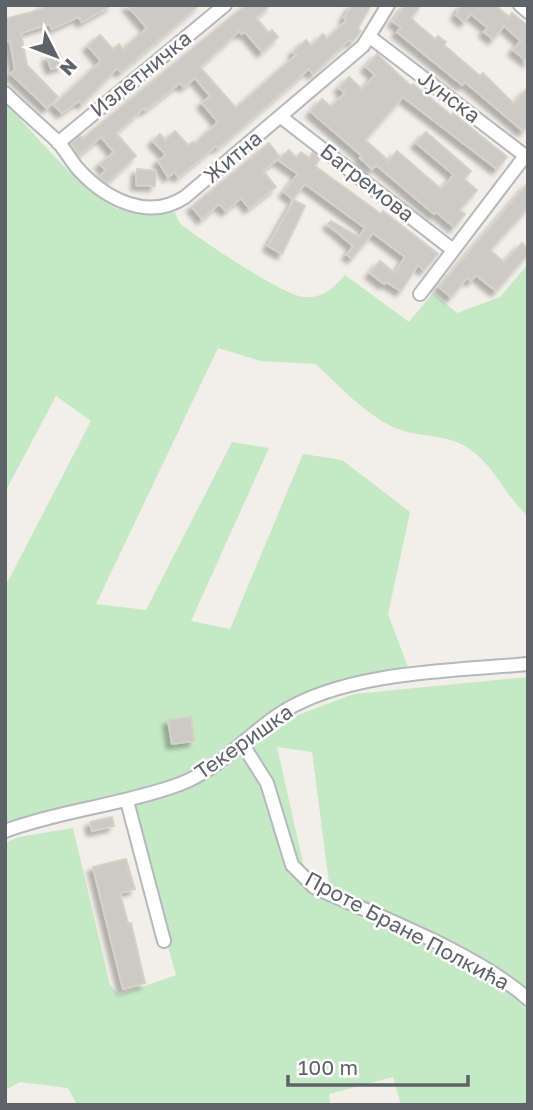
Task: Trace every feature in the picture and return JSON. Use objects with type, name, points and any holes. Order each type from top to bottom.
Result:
[{"type":"street","name":"Излетничка","points":[[58,143],[225,5]]},
{"type":"street","name":"Житна","points":[[5,93],[58,143],[77,168],[109,196],[135,206],[168,207],[185,197],[281,117],[370,37],[388,5]]},
{"type":"street","points":[[520,5],[528,12]]},
{"type":"street","name":"Јунска","points":[[370,37],[526,157]]},
{"type":"street","name":"Багремова","points":[[281,117],[453,250]]},
{"type":"street","points":[[420,294],[526,157]]},
{"type":"street","name":"Текеришка","points":[[5,831],[28,823],[127,801],[205,772],[283,712],[310,698],[411,675],[528,664]]},
{"type":"street","name":"Проте Бране Полкића","points":[[243,744],[267,783],[292,865],[300,876],[314,887],[425,937],[487,971],[528,999]]},
{"type":"street","points":[[127,801],[164,941]]},
{"type":"green space","points":[[5,103],[76,178],[107,203],[127,212],[141,214],[175,212],[181,224],[207,243],[262,278],[294,294],[304,297],[317,296],[332,288],[345,275],[409,322],[433,293],[457,313],[500,297],[528,264],[528,516],[474,452],[455,441],[403,431],[384,422],[353,399],[316,364],[261,361],[218,348],[96,604],[146,610],[232,442],[269,448],[191,621],[230,629],[303,454],[342,460],[410,512],[388,614],[411,675],[310,698],[244,744],[257,743],[298,715],[354,694],[528,677],[528,1105],[401,1105],[393,1077],[329,1094],[330,1105],[77,1105],[68,1088],[20,1082],[5,1090],[5,843],[19,837],[73,828],[110,985],[119,995],[176,975],[127,801],[28,823],[5,837],[7,583],[91,421],[56,396],[5,492]],"holes":[[[277,747],[312,752],[329,883],[304,867]]]},
{"type":"building","points":[[42,5],[112,5],[82,22],[78,17],[52,29],[50,24],[21,33],[27,65],[58,97],[47,108],[11,74],[15,69],[10,41],[5,42],[5,19],[43,9]]},
{"type":"building","points":[[127,5],[199,5],[121,72],[117,68],[82,104],[79,101],[62,113],[54,105],[101,61],[88,46],[100,35],[113,49],[119,44],[123,49],[147,28]]},
{"type":"building","points":[[246,5],[270,5],[256,18],[269,33],[272,30],[278,37],[262,52],[245,32],[242,34],[239,31],[200,67],[236,108],[296,55],[293,52],[306,40],[311,46],[323,34],[327,39],[347,20],[344,18],[352,5],[371,5],[358,28],[361,31],[352,42],[349,40],[313,74],[309,69],[218,148],[216,146],[178,177],[175,172],[168,177],[158,161],[166,155],[153,141],[160,134],[165,140],[175,131],[188,145],[193,142],[195,144],[218,122],[202,103],[210,96],[195,78],[184,87],[180,83],[146,110],[144,108],[116,133],[136,156],[107,183],[99,177],[106,170],[100,164],[114,152],[101,137],[79,155],[71,143],[80,136],[82,139]]},
{"type":"building","points":[[405,5],[421,5],[411,18],[435,39],[438,36],[446,42],[444,45],[480,76],[483,73],[514,104],[528,88],[528,125],[523,131],[465,82],[462,85],[397,32],[401,27],[393,22]]},
{"type":"building","points":[[461,5],[495,5],[509,17],[512,13],[528,26],[528,62],[513,50],[521,41],[504,26],[493,39],[484,32],[488,28],[471,14],[464,22],[456,15]]},
{"type":"building","points":[[59,53],[64,65],[51,69],[47,57]]},
{"type":"building","points":[[377,54],[411,86],[413,84],[451,115],[453,113],[507,157],[497,169],[403,97],[365,140],[389,161],[397,151],[441,189],[454,175],[416,143],[426,132],[471,171],[464,179],[477,190],[459,210],[465,214],[454,227],[436,212],[434,214],[376,165],[372,169],[360,158],[362,156],[311,112],[322,99],[331,107],[345,93],[339,88],[349,77],[362,89],[375,75],[366,67]]},
{"type":"building","points":[[269,143],[280,157],[263,171],[276,187],[249,208],[241,198],[226,211],[219,204],[202,219],[192,207]]},
{"type":"building","points":[[289,150],[296,158],[301,152],[309,158],[313,152],[320,158],[315,166],[381,214],[383,211],[438,254],[424,270],[418,265],[401,291],[386,282],[384,284],[370,273],[380,261],[395,273],[405,257],[373,233],[352,258],[347,255],[353,246],[328,224],[331,221],[359,237],[365,228],[305,184],[293,199],[284,192],[298,174],[278,160]]},
{"type":"building","points":[[137,169],[156,171],[155,186],[136,185]]},
{"type":"building","points":[[528,183],[528,208],[490,250],[504,262],[522,243],[528,249],[528,254],[496,291],[476,275],[471,281],[467,278],[451,297],[439,287]]},
{"type":"building","points":[[294,200],[305,206],[282,254],[268,246]]},
{"type":"building","points":[[191,717],[194,741],[172,744],[168,720]]},
{"type":"building","points":[[112,817],[114,826],[92,831],[90,822]]},
{"type":"building","points":[[126,859],[135,889],[120,893],[128,923],[131,923],[145,983],[123,989],[93,867]]}]
